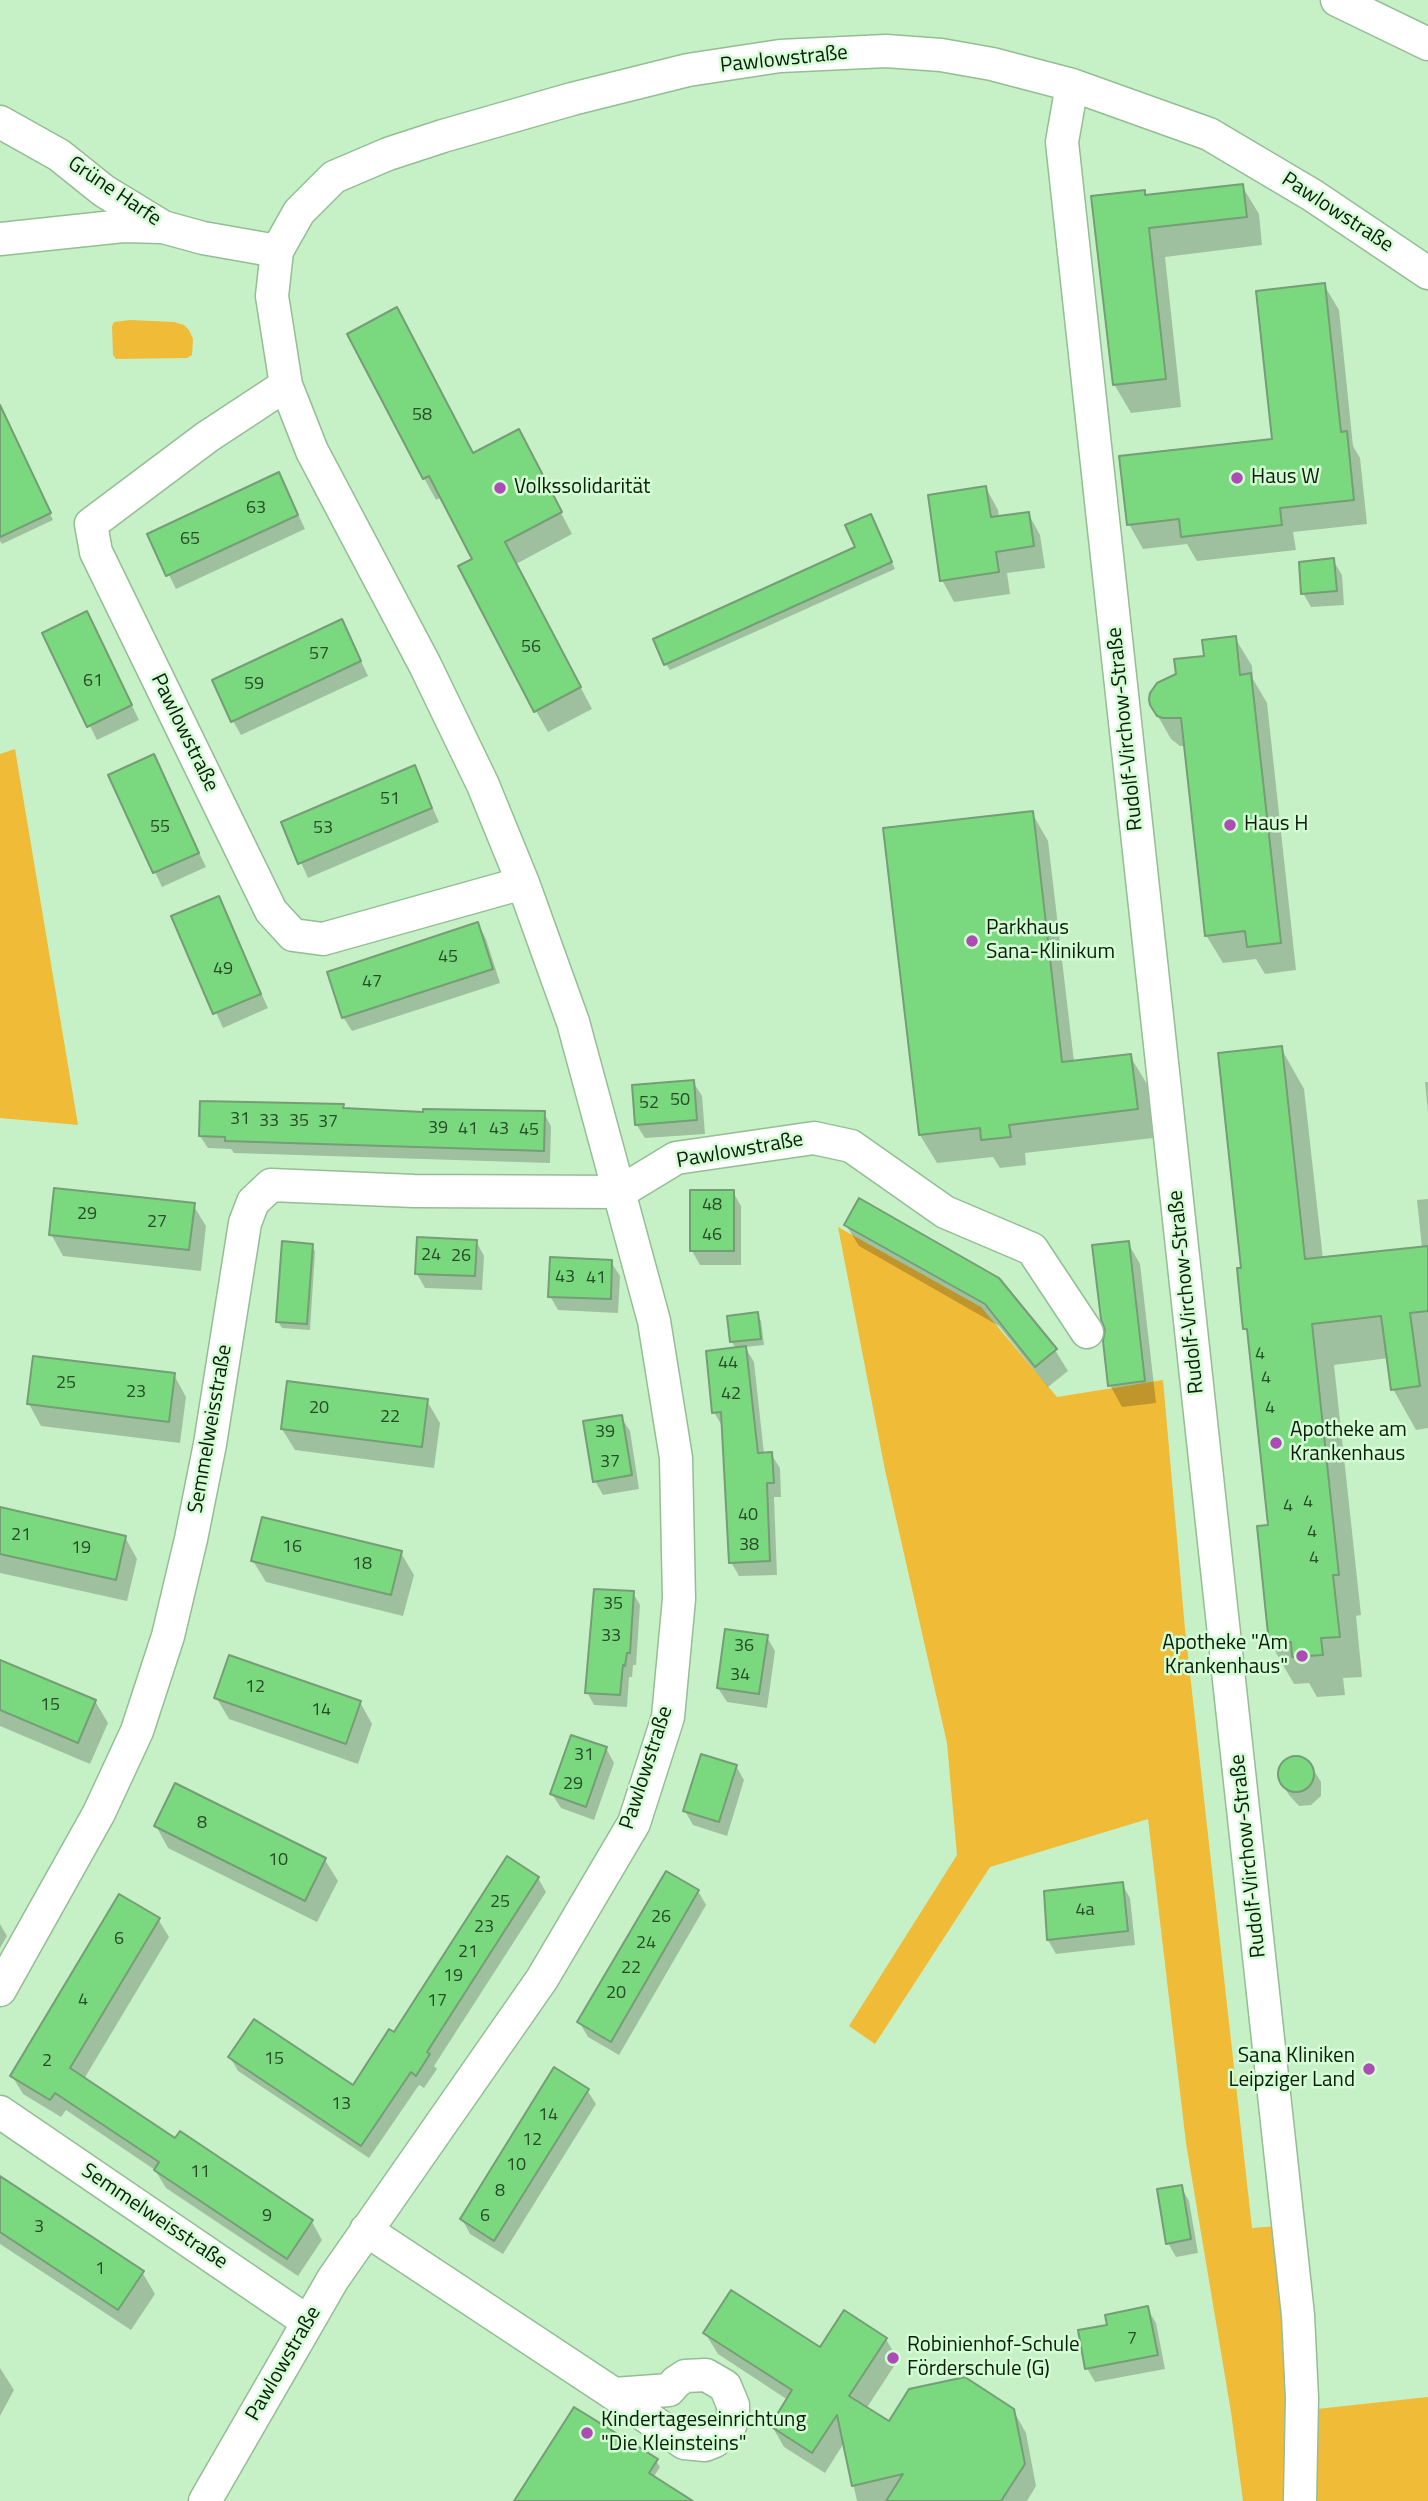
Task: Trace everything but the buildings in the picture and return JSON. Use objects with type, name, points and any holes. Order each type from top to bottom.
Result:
[{"type":"street","points":[[1336,0],[1428,44]]},
{"type":"street","name":"Pawlowstraße","points":[[214,2493],[308,2322],[366,2230],[542,1979],[634,1823],[668,1717],[679,1599],[676,1458],[654,1321],[573,1022],[523,883],[483,785],[425,665],[312,451],[286,385],[272,296],[277,251],[299,212],[334,177],[388,154],[572,99],[688,71],[780,56],[886,51],[941,55],[992,64],[1072,85],[1209,134],[1312,195],[1428,274]]},
{"type":"street","name":"Rudolf-Virchow-Straße","points":[[1072,85],[1062,142],[1298,2315],[1302,2398],[1300,2501]]},
{"type":"street","name":"Grüne Harfe","points":[[0,122],[59,155],[104,191],[163,227],[203,238],[277,251]]},
{"type":"street","points":[[0,239],[123,226],[163,227]]},
{"type":"street","name":"Pawlowstraße","points":[[286,385],[207,437],[91,524],[96,552],[271,911],[293,935],[323,939],[523,883]]},
{"type":"street","name":"Pawlowstraße","points":[[620,1192],[676,1158],[814,1138],[850,1146],[945,1212],[1032,1249],[1087,1332]]},
{"type":"street","name":"Semmelweisstraße","points":[[0,1990],[99,1813],[137,1731],[168,1636],[210,1444],[246,1223],[253,1202],[271,1185],[414,1191],[620,1192]]},
{"type":"street","name":"Semmelweisstraße","points":[[0,2112],[308,2322]]},
{"type":"street","points":[[366,2230],[614,2393]]},
{"type":"shaded area","points":[[130,320],[184,325],[193,339],[192,355],[187,358],[116,359],[113,355],[112,326],[114,322]]},
{"type":"shaded area","points":[[15,749],[78,1125],[0,1118],[0,754]]},
{"type":"shaded area","points":[[838,1227],[981,1307],[1057,1397],[1163,1380],[1185,1629],[1252,2228],[1278,2226],[1289,2412],[1428,2397],[1428,2501],[1243,2501],[1231,2412],[1186,2143],[1148,1819],[990,1867],[875,2044],[849,2026],[957,1855],[947,1743],[885,1470]]},
{"type":"place","name":"Haus W","points":[[1237,478]]},
{"type":"place","name":"Volkssolidarität","points":[[500,488]]},
{"type":"place","name":"Haus H","points":[[1230,825]]},
{"type":"place","name":"Parkhaus Sana-Klinikum","points":[[972,941]]},
{"type":"place","name":"Apotheke am Krankenhaus","points":[[1276,1443]]},
{"type":"place","name":"Apotheke \"Am Krankenhaus\"","points":[[1302,1656]]},
{"type":"place","name":"Sana Kliniken Leipziger Land","points":[[1369,2069]]},
{"type":"place","name":"Robinienhof-Schule Förderschule (G)","points":[[893,2358]]},
{"type":"place","name":"Kindertageseinrichtung \"Die Kleinsteins\"","points":[[587,2433]]}]
